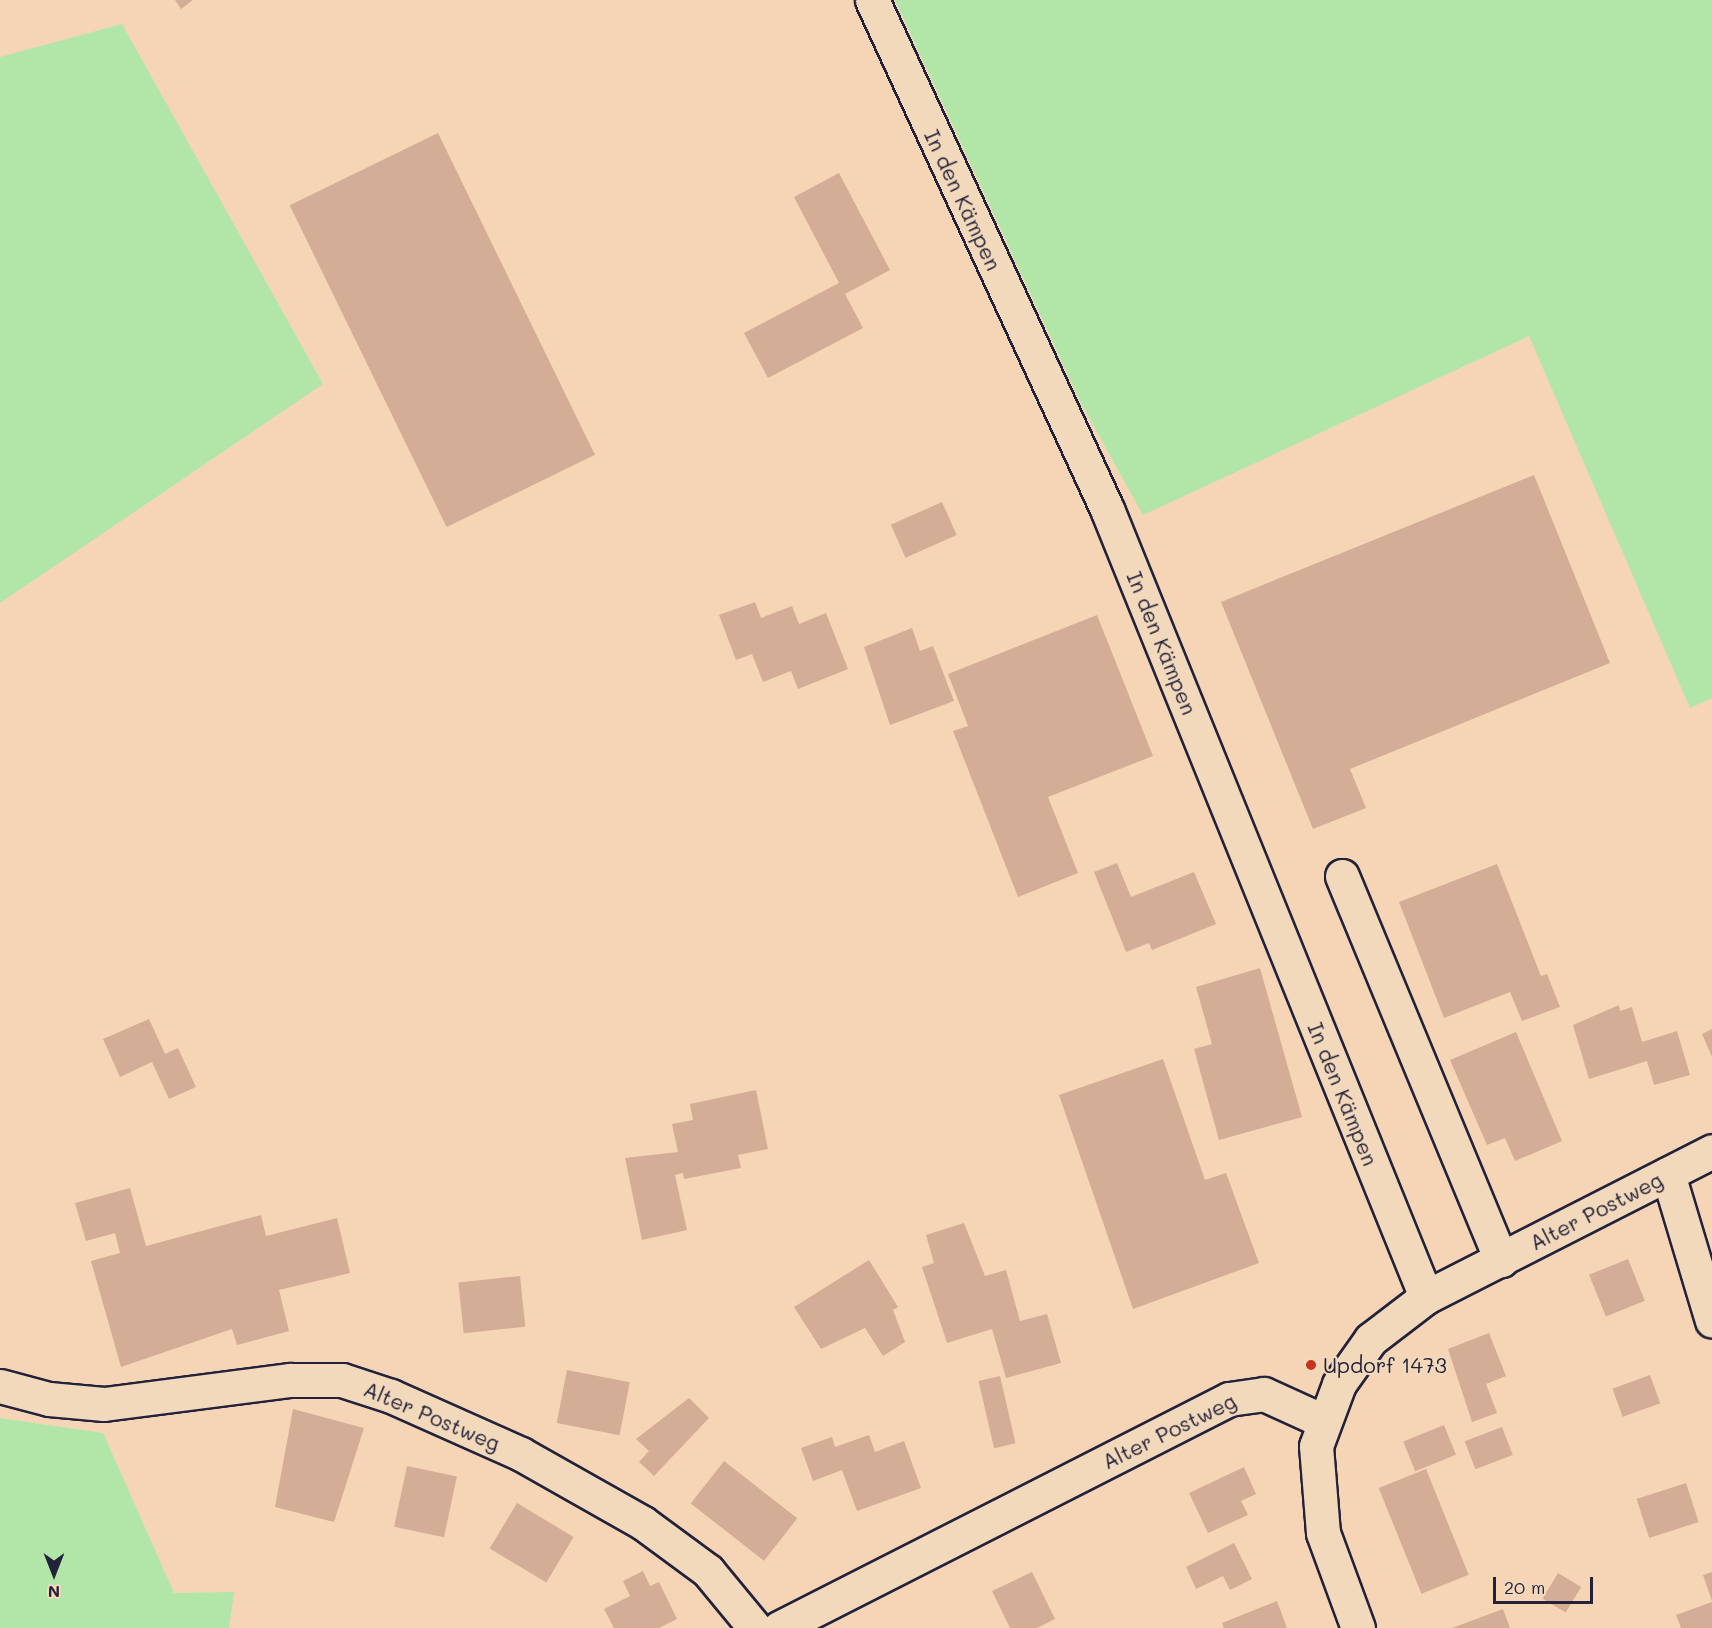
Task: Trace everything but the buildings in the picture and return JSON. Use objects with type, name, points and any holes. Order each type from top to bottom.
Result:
[{"type":"street","name":"In den Kämpen","points":[[872,0],[1107,509],[1426,1297]]},
{"type":"street","points":[[1342,876],[1501,1260]]},
{"type":"street","name":"Alter Postweg","points":[[779,1628],[1229,1399],[1264,1394],[1321,1420],[1371,1339],[1426,1297],[1712,1151]]},
{"type":"street","points":[[1668,1174],[1712,1321]]},
{"type":"street","name":"Alter Postweg","points":[[0,1386],[49,1399],[104,1404],[290,1380],[342,1380],[391,1396],[521,1454],[643,1523],[708,1571],[755,1628]]},
{"type":"street","points":[[1321,1420],[1315,1490],[1323,1533],[1358,1628]]},
{"type":"green space","points":[[895,0],[1712,0],[1712,698],[1690,708],[1529,336],[1143,515],[1081,403]]},
{"type":"green space","points":[[122,24],[323,384],[0,603],[0,57]]},
{"type":"green space","points":[[0,1418],[103,1433],[174,1593],[234,1592],[229,1628],[0,1628]]},
{"type":"place","name":"Updorf 1473","points":[[1311,1365]]}]
